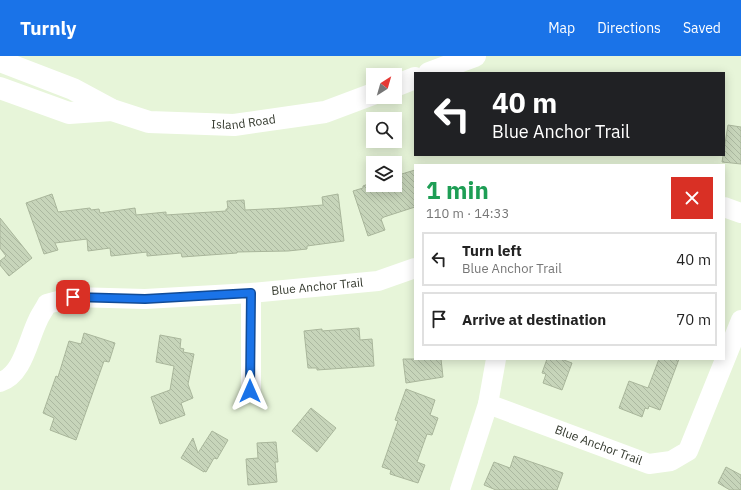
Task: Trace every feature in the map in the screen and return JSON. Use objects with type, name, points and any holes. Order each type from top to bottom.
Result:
[{"type":"street","points":[[432,72],[474,56]]},
{"type":"street","name":"Island Road","points":[[0,61],[73,89],[112,110],[149,122],[234,126],[325,112],[366,97]]},
{"type":"street","points":[[402,83],[414,78]]},
{"type":"street","name":"Island Road","points":[[0,88],[69,113],[112,110]]},
{"type":"street","points":[[725,207],[741,213]]},
{"type":"street","name":"Blue Anchor Trail","points":[[0,382],[8,380],[15,372],[38,320],[47,304],[73,297],[145,299],[251,293],[378,281],[414,268]]},
{"type":"street","points":[[250,391],[251,293]]},
{"type":"street","name":"Blue Anchor Trail","points":[[725,360],[741,320]]},
{"type":"street","points":[[460,490],[488,404],[496,360]]},
{"type":"street","name":"Blue Anchor Trail","points":[[488,404],[649,464],[671,461],[688,451],[725,360]]},
{"type":"building","points":[[728,125],[741,127],[741,164],[722,162],[723,156],[725,156],[725,144]]},
{"type":"building","points":[[414,170],[414,207],[384,217],[381,219],[385,230],[368,236],[353,191],[363,188],[363,186],[366,185],[366,192],[402,192],[402,174]]},
{"type":"building","points":[[52,194],[58,212],[90,208],[91,210],[99,209],[100,213],[135,208],[136,215],[166,212],[166,215],[226,211],[226,209],[228,209],[227,201],[244,200],[245,210],[323,205],[322,197],[338,194],[344,241],[307,246],[307,249],[288,251],[237,252],[182,257],[181,253],[147,256],[147,252],[111,256],[110,248],[88,251],[87,239],[55,243],[58,250],[44,254],[26,203]]},
{"type":"building","points":[[0,218],[32,258],[9,276],[0,265],[0,261],[6,256],[0,248]]},
{"type":"building","points":[[359,328],[360,340],[372,339],[374,366],[317,370],[317,368],[308,368],[304,331]]},
{"type":"building","points":[[84,333],[115,343],[109,362],[104,361],[76,440],[50,430],[54,418],[43,413],[56,376],[58,377],[69,341],[81,344]]},
{"type":"building","points":[[160,335],[181,339],[180,348],[184,349],[183,352],[194,354],[188,384],[193,398],[181,403],[185,415],[160,424],[151,397],[170,390],[174,366],[156,362]]},
{"type":"building","points":[[403,359],[441,360],[443,377],[406,383]]},
{"type":"building","points":[[547,360],[564,360],[572,363],[562,390],[543,383],[546,374],[542,373]]},
{"type":"building","points":[[659,360],[679,360],[660,410],[649,406],[648,409],[645,408],[642,417],[619,408],[629,381],[648,388]]},
{"type":"building","points":[[406,389],[435,400],[430,415],[438,418],[432,435],[427,434],[417,462],[425,465],[418,483],[390,474],[391,470],[382,467],[398,421],[395,420]]},
{"type":"building","points":[[311,408],[336,428],[317,452],[292,431]]},
{"type":"building","points":[[212,431],[228,440],[217,459],[214,458],[206,472],[204,472],[181,458],[193,438],[198,453]]},
{"type":"building","points":[[276,442],[278,462],[275,462],[277,482],[248,485],[246,459],[258,458],[257,443]]},
{"type":"building","points":[[514,456],[563,473],[557,490],[496,490],[484,485],[494,462],[510,468]]},
{"type":"building","points":[[726,467],[741,475],[741,490],[730,490],[718,483]]},
{"type":"route","points":[[73,297],[145,299],[251,293],[250,391]]}]
